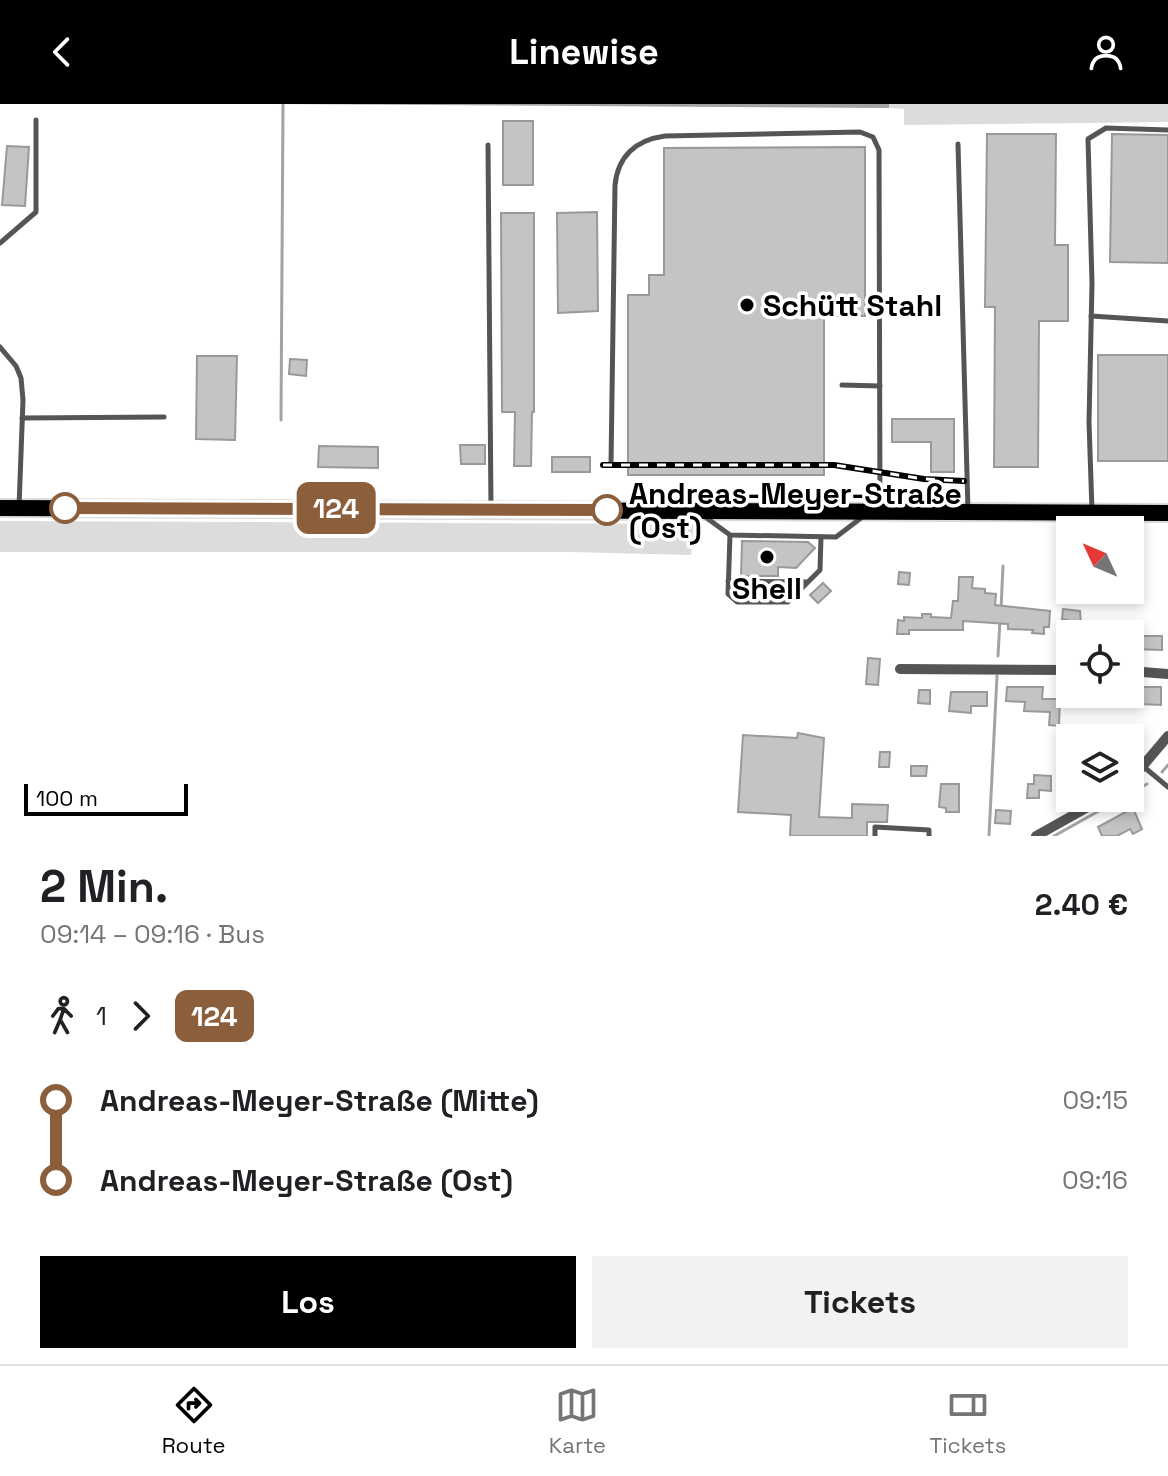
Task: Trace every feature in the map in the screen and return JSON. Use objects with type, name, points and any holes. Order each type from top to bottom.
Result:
[{"type":"main road","points":[[0,508],[1168,513]]},
{"type":"street","points":[[900,669],[1056,670]]},
{"type":"street","points":[[1144,672],[1168,674]]},
{"type":"street","points":[[1144,767],[1168,736]]},
{"type":"street","points":[[1036,836],[1079,812]]},
{"type":"lane","points":[[0,243],[36,212],[36,120]]},
{"type":"lane","points":[[1092,512],[1088,139],[1106,128],[1168,130]]},
{"type":"lane","points":[[611,465],[615,185],[616,173],[630,150],[652,137],[860,132],[873,137],[879,150],[880,386],[875,511],[836,537],[730,535],[697,511]]},
{"type":"lane","points":[[958,144],[968,512]]},
{"type":"lane","points":[[488,145],[491,510]]},
{"type":"lane","points":[[1091,316],[1168,321]]},
{"type":"lane","points":[[0,347],[16,366],[21,378],[19,508]]},
{"type":"lane","points":[[842,385],[880,386]]},
{"type":"lane","points":[[22,418],[164,417]]},
{"type":"lane","points":[[730,535],[728,594],[737,602],[788,602],[820,570],[821,537]]},
{"type":"lane","points":[[728,581],[808,582]]},
{"type":"lane","points":[[1144,767],[1168,787]]},
{"type":"lane","points":[[875,836],[875,827],[929,830],[929,836]]},
{"type":"shaded area","points":[[274,104],[889,104],[889,108]]},
{"type":"shaded area","points":[[889,104],[1168,104],[1168,122],[904,125],[904,109],[889,108]]},
{"type":"shaded area","points":[[0,521],[694,524],[691,555],[570,552],[0,552]]},
{"type":"building","points":[[503,121],[533,121],[533,185],[503,185]]},
{"type":"building","points":[[987,134],[1056,134],[1055,245],[1068,245],[1068,321],[1039,321],[1038,467],[994,467],[995,307],[985,307]]},
{"type":"building","points":[[1112,134],[1168,135],[1168,263],[1110,262]]},
{"type":"building","points":[[7,146],[29,147],[25,206],[2,205]]},
{"type":"building","name":"Schütt Stahl","points":[[865,147],[865,316],[824,316],[824,475],[628,475],[628,295],[649,295],[649,275],[664,275],[664,148]]},
{"type":"building","points":[[597,212],[598,311],[558,313],[557,213]]},
{"type":"building","points":[[501,213],[534,213],[531,466],[514,466],[515,412],[502,412]]},
{"type":"building","points":[[1098,355],[1168,355],[1168,461],[1098,461]]},
{"type":"building","points":[[197,356],[237,356],[235,440],[196,439]]},
{"type":"building","points":[[290,359],[307,360],[306,376],[289,374]]},
{"type":"building","points":[[892,419],[954,419],[954,472],[931,472],[931,442],[892,442]]},
{"type":"building","points":[[460,445],[485,445],[485,464],[461,464]]},
{"type":"building","points":[[319,446],[378,447],[378,468],[318,467]]},
{"type":"building","points":[[552,457],[590,457],[590,472],[552,472]]},
{"type":"building","points":[[742,541],[808,542],[815,548],[796,568],[778,567],[778,576],[741,576]]},
{"type":"building","points":[[899,572],[910,573],[909,585],[898,584]]},
{"type":"building","points":[[959,577],[973,577],[972,588],[996,594],[995,605],[1050,611],[1049,627],[1044,627],[1044,634],[1032,633],[1033,630],[1008,629],[1008,624],[963,621],[963,630],[909,630],[909,634],[897,634],[898,620],[904,621],[904,617],[922,618],[922,614],[931,614],[931,617],[951,618],[953,601],[958,601]]},
{"type":"building","points":[[823,583],[831,591],[818,603],[810,595]]},
{"type":"building","points":[[741,587],[778,587],[778,596],[741,595]]},
{"type":"building","points":[[1063,609],[1080,611],[1081,620],[1062,619]]},
{"type":"building","points":[[1144,636],[1162,636],[1162,650],[1144,649]]},
{"type":"building","points":[[868,658],[880,659],[878,685],[866,684]]},
{"type":"building","points":[[1007,687],[1043,687],[1042,699],[1056,699],[1056,708],[1060,708],[1059,724],[1049,725],[1050,712],[1024,711],[1025,702],[1006,701]]},
{"type":"building","points":[[1144,687],[1161,687],[1161,705],[1144,704]]},
{"type":"building","points":[[919,690],[930,690],[930,704],[918,703]]},
{"type":"building","points":[[951,692],[987,692],[987,706],[971,706],[971,713],[949,711]]},
{"type":"building","points":[[798,733],[824,738],[819,817],[852,818],[852,804],[888,805],[887,822],[867,822],[867,836],[790,836],[791,815],[738,812],[743,735],[797,738]]},
{"type":"building","points":[[880,752],[890,752],[889,767],[879,767]]},
{"type":"building","points":[[911,766],[927,766],[926,776],[911,776]]},
{"type":"building","points":[[1034,775],[1051,776],[1051,791],[1039,790],[1039,798],[1027,798],[1028,784],[1034,784]]},
{"type":"building","points":[[941,784],[959,784],[959,812],[946,812],[946,808],[939,807]]},
{"type":"building","points":[[996,810],[1011,811],[1010,824],[995,823]]},
{"type":"building","points":[[1126,812],[1135,812],[1142,829],[1133,834],[1130,829],[1117,836],[1102,836],[1098,827]]},
{"type":"waterway","points":[[281,420],[283,105]]},
{"type":"waterway","points":[[1001,609],[1003,566]]},
{"type":"waterway","points":[[998,656],[1000,620]]},
{"type":"waterway","points":[[989,836],[997,676]]},
{"type":"waterway","points":[[1162,772],[1168,765]]},
{"type":"waterway","points":[[1054,836],[1097,812]]},
{"type":"railway","points":[[603,465],[834,465],[924,479],[964,481]]},
{"type":"bus line","name":"124","points":[[65,508],[607,510]]},
{"type":"place","name":"Schütt Stahl","points":[[747,305]]},
{"type":"place","name":"Andreas-Meyer-Straße (Ost)","points":[[607,510]]},
{"type":"place","name":"Shell","points":[[767,557]]}]
